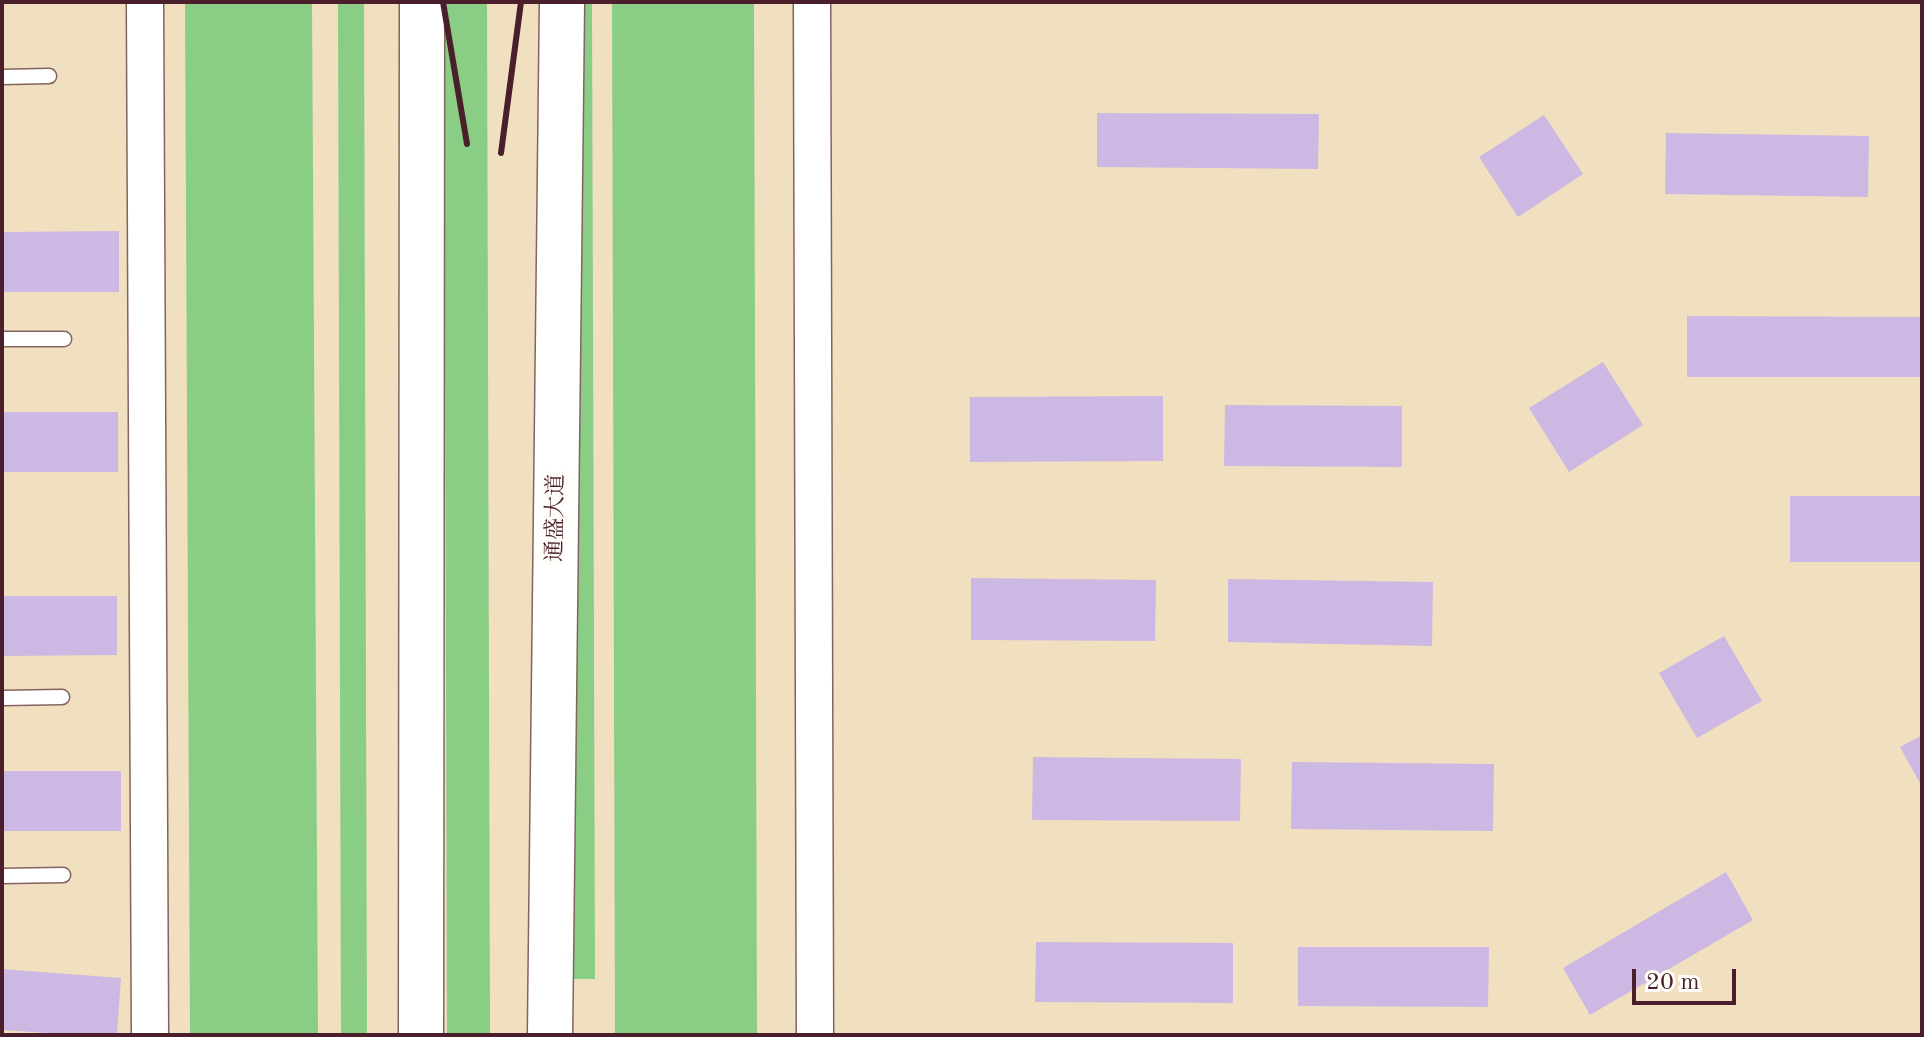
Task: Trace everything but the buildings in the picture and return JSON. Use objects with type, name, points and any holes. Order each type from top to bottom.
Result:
[{"type":"main road","points":[[421,1035],[422,2]]},
{"type":"main road","name":"通盛大道","points":[[550,1035],[562,2]]},
{"type":"street","points":[[145,2],[150,1035]]},
{"type":"street","points":[[812,2],[815,1035]]},
{"type":"lane","points":[[2,77],[49,76]]},
{"type":"lane","points":[[2,339],[64,339]]},
{"type":"lane","points":[[2,698],[62,697]]},
{"type":"lane","points":[[2,876],[63,875]]},
{"type":"green space","points":[[185,2],[312,2],[318,1035],[190,1035]]},
{"type":"green space","points":[[338,2],[364,2],[367,1035],[341,1035]]},
{"type":"green space","points":[[444,2],[487,2],[490,1035],[447,1035]]},
{"type":"green space","points":[[564,2],[592,2],[595,979],[567,979]]},
{"type":"green space","points":[[612,2],[754,2],[757,1035],[615,1035]]},
{"type":"railway","points":[[443,2],[467,144]]},
{"type":"railway","points":[[501,153],[521,2]]}]
